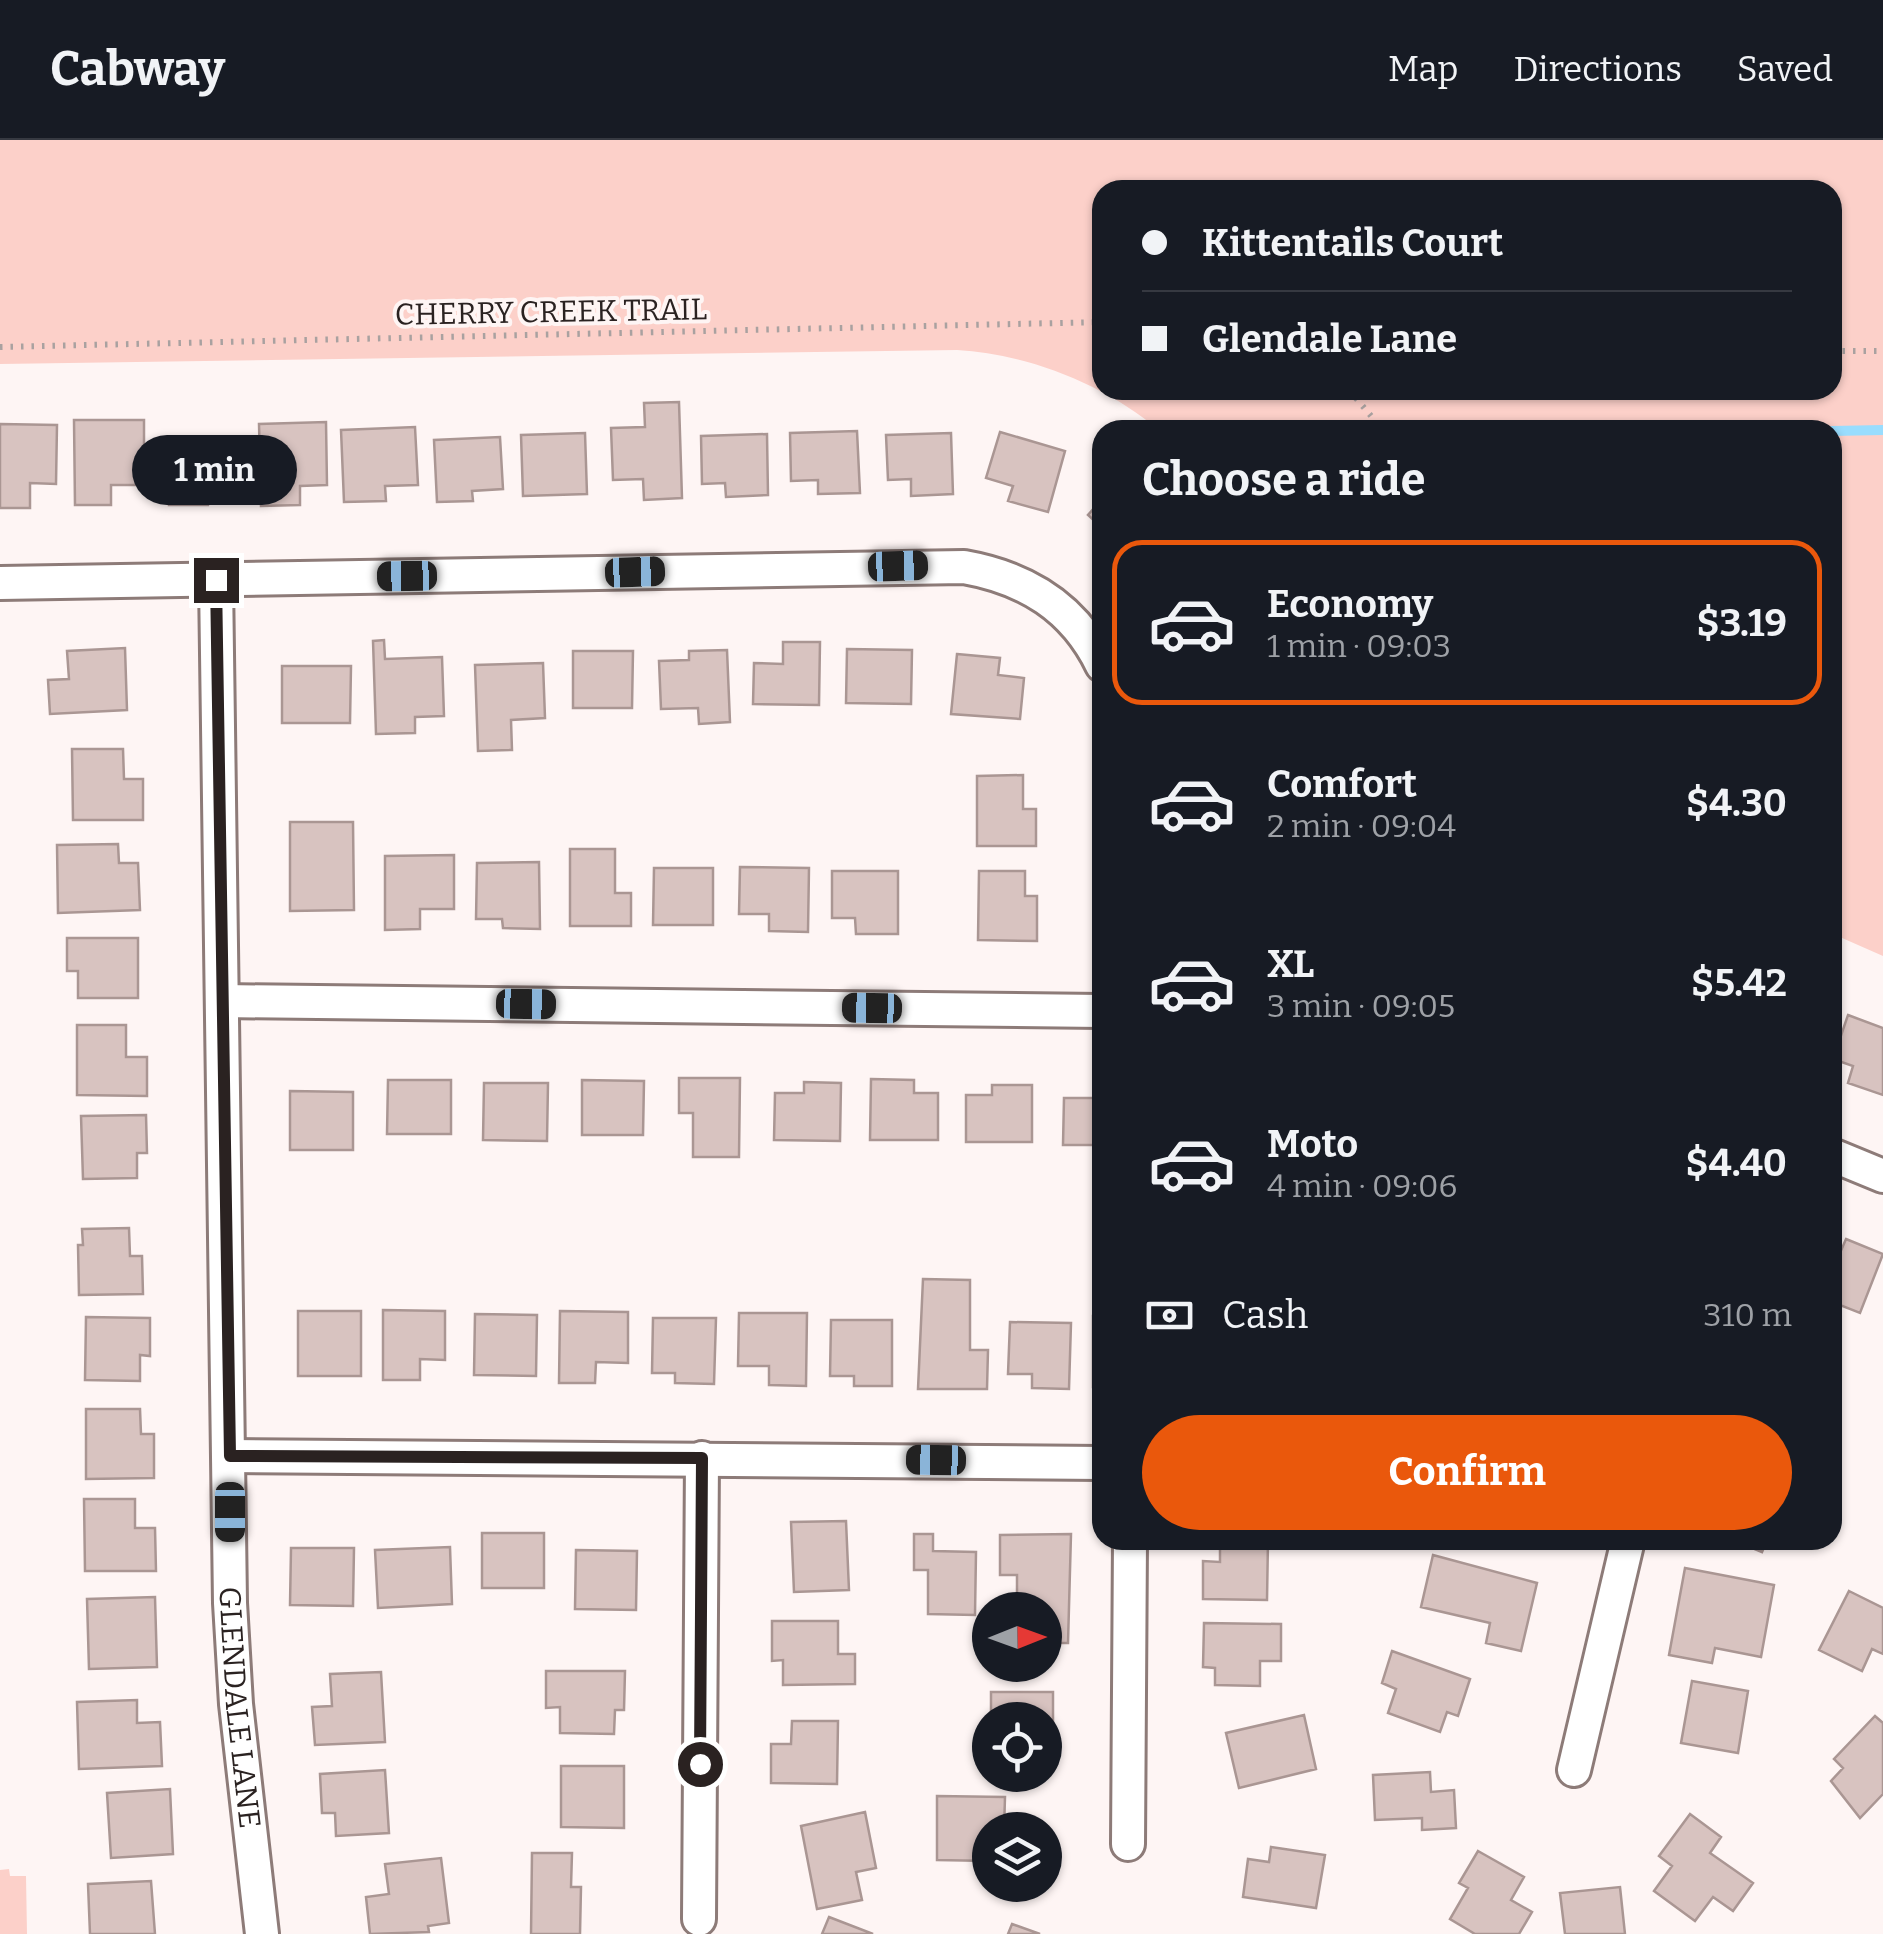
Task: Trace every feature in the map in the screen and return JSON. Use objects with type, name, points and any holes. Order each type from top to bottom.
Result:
[{"type":"street","points":[[0,583],[964,567],[1008,576],[1046,597],[1076,626],[1092,650]]},
{"type":"street","name":"GLENDALE LANE","points":[[216,580],[232,1662],[262,1934]]},
{"type":"street","points":[[222,1001],[1092,1011]]},
{"type":"street","points":[[1842,1158],[1883,1176]]},
{"type":"street","points":[[230,1456],[1092,1462]]},
{"type":"street","points":[[699,1920],[702,1458]]},
{"type":"street","points":[[1128,1844],[1130,1550]]},
{"type":"street","points":[[1574,1770],[1625,1550]]},
{"type":"path","name":"CHERRY CREEK TRAIL","points":[[0,347],[1092,322]]},
{"type":"path","points":[[1842,352],[1883,351]]},
{"type":"path","points":[[1358,400],[1374,420]]},
{"type":"shaded area","points":[[0,140],[1883,140],[1883,956],[1842,938],[1842,420],[1145,420],[1116,400],[1842,400],[1842,180],[1092,180],[1092,387],[1038,365],[957,350],[0,364]]},
{"type":"shaded area","points":[[9,1869],[10,1876],[26,1876],[27,1934],[0,1934],[0,1870]]},
{"type":"building","points":[[679,402],[682,498],[644,500],[643,479],[613,480],[611,428],[645,427],[644,403]]},
{"type":"building","points":[[74,420],[144,420],[144,485],[111,485],[111,505],[75,505]]},
{"type":"building","points":[[326,422],[327,485],[300,486],[300,505],[261,506],[259,424]]},
{"type":"building","points":[[0,424],[57,425],[56,484],[30,483],[30,508],[0,508]]},
{"type":"building","points":[[415,427],[418,485],[385,486],[386,501],[344,502],[341,430]]},
{"type":"building","points":[[857,431],[860,493],[818,494],[818,480],[791,481],[790,433]]},
{"type":"building","points":[[1000,432],[1065,451],[1048,512],[1008,501],[1013,486],[986,478]]},
{"type":"building","points":[[585,433],[587,494],[523,496],[521,435]]},
{"type":"building","points":[[951,433],[953,494],[911,496],[911,479],[888,480],[886,435]]},
{"type":"building","points":[[767,434],[768,495],[726,497],[725,483],[702,484],[701,436]]},
{"type":"building","points":[[500,437],[503,489],[472,491],[473,501],[437,502],[434,440]]},
{"type":"building","points":[[170,439],[232,439],[232,497],[209,497],[208,505],[169,505]]},
{"type":"building","points":[[384,640],[385,659],[442,657],[444,716],[415,717],[415,733],[376,734],[373,641]]},
{"type":"building","points":[[783,642],[820,642],[819,705],[753,704],[754,663],[783,664]]},
{"type":"building","points":[[125,648],[127,710],[50,714],[48,680],[69,679],[67,651]]},
{"type":"building","points":[[847,649],[912,650],[911,704],[846,703]]},
{"type":"building","points":[[727,650],[730,722],[699,724],[698,708],[661,709],[659,661],[689,660],[689,651]]},
{"type":"building","points":[[573,651],[633,651],[632,708],[573,708]]},
{"type":"building","points":[[957,654],[1000,658],[998,675],[1024,678],[1020,719],[951,714]]},
{"type":"building","points":[[543,663],[545,718],[511,720],[512,750],[478,751],[475,665]]},
{"type":"building","points":[[282,666],[351,666],[350,723],[282,723]]},
{"type":"building","points":[[72,749],[123,749],[124,779],[143,779],[143,820],[73,820]]},
{"type":"building","points":[[1023,775],[1023,809],[1036,809],[1036,846],[977,846],[977,776]]},
{"type":"building","points":[[290,822],[353,822],[354,910],[290,911]]},
{"type":"building","points":[[118,844],[119,863],[138,863],[140,910],[58,913],[57,845]]},
{"type":"building","points":[[570,849],[615,849],[615,893],[631,893],[631,926],[570,926]]},
{"type":"building","points":[[454,855],[454,909],[420,909],[420,929],[385,930],[385,856]]},
{"type":"building","points":[[539,862],[540,929],[503,928],[502,919],[476,919],[477,863]]},
{"type":"building","points":[[740,867],[809,868],[808,932],[769,931],[769,914],[739,914]]},
{"type":"building","points":[[654,868],[713,868],[713,925],[653,925]]},
{"type":"building","points":[[832,871],[898,871],[898,934],[856,934],[855,918],[832,918]]},
{"type":"building","points":[[979,871],[1025,871],[1025,896],[1037,896],[1037,941],[978,940]]},
{"type":"building","points":[[67,938],[138,938],[138,998],[78,998],[78,971],[67,971]]},
{"type":"building","points":[[1848,1015],[1883,1028],[1883,1095],[1848,1083],[1853,1066],[1842,1062],[1842,1033]]},
{"type":"building","points":[[77,1025],[126,1025],[126,1057],[147,1057],[147,1096],[77,1095]]},
{"type":"building","points":[[679,1078],[740,1078],[739,1157],[693,1157],[693,1113],[679,1113]]},
{"type":"building","points":[[871,1079],[914,1080],[914,1093],[938,1093],[938,1140],[870,1140]]},
{"type":"building","points":[[388,1080],[451,1080],[451,1134],[387,1134]]},
{"type":"building","points":[[582,1080],[644,1081],[643,1135],[582,1135]]},
{"type":"building","points":[[804,1082],[841,1083],[840,1141],[774,1140],[775,1093],[804,1093]]},
{"type":"building","points":[[484,1083],[548,1083],[547,1141],[483,1140]]},
{"type":"building","points":[[992,1085],[1032,1085],[1032,1142],[966,1142],[966,1095],[992,1095]]},
{"type":"building","points":[[290,1091],[353,1092],[353,1150],[290,1150]]},
{"type":"building","points":[[1064,1098],[1092,1098],[1092,1145],[1063,1145]]},
{"type":"building","points":[[146,1115],[147,1153],[137,1153],[137,1178],[83,1179],[81,1116]]},
{"type":"building","points":[[129,1228],[130,1256],[142,1256],[143,1294],[79,1295],[78,1245],[83,1245],[82,1229]]},
{"type":"building","points":[[1846,1239],[1883,1254],[1860,1313],[1842,1306],[1842,1248]]},
{"type":"building","points":[[923,1279],[970,1280],[970,1350],[988,1350],[987,1389],[918,1389]]},
{"type":"building","points":[[383,1310],[445,1311],[445,1360],[420,1359],[420,1380],[383,1380]]},
{"type":"building","points":[[298,1311],[361,1311],[361,1376],[298,1376]]},
{"type":"building","points":[[560,1311],[628,1312],[628,1363],[596,1362],[595,1383],[559,1383]]},
{"type":"building","points":[[739,1313],[807,1313],[806,1386],[769,1385],[769,1366],[738,1366]]},
{"type":"building","points":[[475,1314],[537,1315],[536,1376],[474,1375]]},
{"type":"building","points":[[86,1317],[150,1318],[150,1356],[140,1355],[140,1381],[85,1380]]},
{"type":"building","points":[[653,1318],[716,1318],[714,1384],[675,1383],[675,1373],[652,1373]]},
{"type":"building","points":[[831,1320],[892,1320],[892,1386],[854,1386],[854,1376],[830,1376]]},
{"type":"building","points":[[1010,1322],[1071,1323],[1069,1389],[1032,1388],[1032,1374],[1008,1374]]},
{"type":"building","points":[[86,1409],[140,1409],[141,1434],[154,1434],[154,1478],[86,1479]]},
{"type":"building","points":[[84,1499],[135,1499],[135,1528],[155,1528],[156,1571],[85,1571]]},
{"type":"building","points":[[846,1521],[849,1590],[794,1592],[791,1522]]},
{"type":"building","points":[[482,1533],[544,1533],[544,1588],[482,1588]]},
{"type":"building","points":[[914,1534],[933,1534],[933,1551],[976,1552],[972,1615],[928,1614],[928,1570],[914,1570]]},
{"type":"building","points":[[1071,1534],[1068,1643],[1062,1643],[1062,1592],[1017,1592],[1017,1575],[1000,1575],[1000,1535]]},
{"type":"building","points":[[450,1547],[452,1604],[378,1608],[375,1550]]},
{"type":"building","points":[[291,1548],[354,1548],[353,1606],[290,1605]]},
{"type":"building","points":[[576,1550],[637,1551],[636,1610],[575,1609]]},
{"type":"building","points":[[1220,1550],[1268,1550],[1267,1600],[1203,1599],[1203,1561],[1220,1562]]},
{"type":"building","points":[[1433,1555],[1537,1583],[1521,1651],[1486,1643],[1490,1623],[1421,1607]]},
{"type":"building","points":[[1685,1568],[1774,1585],[1761,1657],[1715,1648],[1712,1663],[1669,1655]]},
{"type":"building","points":[[1849,1591],[1883,1608],[1883,1654],[1872,1649],[1862,1671],[1819,1650]]},
{"type":"building","points":[[155,1597],[157,1667],[89,1669],[87,1599]]},
{"type":"building","points":[[772,1621],[838,1621],[838,1654],[855,1654],[855,1684],[783,1685],[783,1660],[772,1661]]},
{"type":"building","points":[[1204,1623],[1281,1624],[1281,1661],[1260,1661],[1260,1686],[1215,1685],[1215,1668],[1203,1667]]},
{"type":"building","points":[[1392,1651],[1470,1679],[1458,1716],[1447,1712],[1440,1732],[1388,1713],[1396,1689],[1382,1683]]},
{"type":"building","points":[[546,1671],[625,1671],[624,1710],[615,1710],[614,1734],[560,1733],[560,1707],[546,1708]]},
{"type":"building","points":[[381,1672],[385,1742],[315,1745],[312,1707],[332,1706],[330,1674]]},
{"type":"building","points":[[1692,1681],[1748,1691],[1738,1753],[1681,1743]]},
{"type":"building","points":[[991,1692],[1053,1692],[1053,1702],[991,1702]]},
{"type":"building","points":[[137,1700],[137,1723],[160,1722],[162,1766],[79,1769],[77,1702]]},
{"type":"building","points":[[1304,1715],[1316,1769],[1239,1788],[1226,1733]]},
{"type":"building","points":[[1875,1716],[1883,1723],[1883,1794],[1860,1818],[1831,1781],[1843,1768],[1834,1759]]},
{"type":"building","points":[[792,1721],[838,1721],[837,1784],[771,1783],[771,1744],[791,1744]]},
{"type":"building","points":[[561,1766],[624,1766],[624,1828],[561,1827]]},
{"type":"building","points":[[385,1770],[389,1833],[336,1836],[335,1813],[322,1813],[320,1774]]},
{"type":"building","points":[[1430,1772],[1431,1792],[1454,1790],[1456,1828],[1422,1830],[1422,1818],[1375,1820],[1373,1775]]},
{"type":"building","points":[[170,1789],[173,1854],[111,1858],[107,1793]]},
{"type":"building","points":[[937,1796],[1005,1797],[1005,1812],[972,1812],[972,1861],[937,1860]]},
{"type":"building","points":[[865,1812],[876,1868],[856,1872],[862,1900],[817,1909],[801,1826]]},
{"type":"building","points":[[1690,1814],[1721,1837],[1710,1853],[1753,1883],[1733,1911],[1713,1897],[1695,1921],[1654,1891],[1672,1866],[1659,1856]]},
{"type":"building","points":[[1271,1847],[1325,1855],[1316,1908],[1243,1897],[1248,1859],[1269,1862]]},
{"type":"building","points":[[1478,1851],[1524,1877],[1511,1900],[1532,1912],[1519,1934],[1475,1934],[1450,1919],[1468,1888],[1459,1883]]},
{"type":"building","points":[[532,1853],[572,1853],[571,1887],[581,1887],[580,1934],[531,1934]]},
{"type":"building","points":[[441,1858],[449,1923],[428,1926],[429,1932],[370,1934],[366,1897],[389,1894],[385,1864]]},
{"type":"building","points":[[151,1881],[155,1934],[90,1934],[88,1884]]},
{"type":"building","points":[[1620,1887],[1625,1934],[1565,1934],[1560,1893]]},
{"type":"building","points":[[829,1917],[873,1934],[822,1934]]},
{"type":"building","points":[[1012,1924],[1040,1934],[1008,1934]]},
{"type":"waterway","points":[[1842,431],[1883,430]]},
{"type":"route","points":[[216,580],[230,1456],[702,1458],[700,1764]]}]
